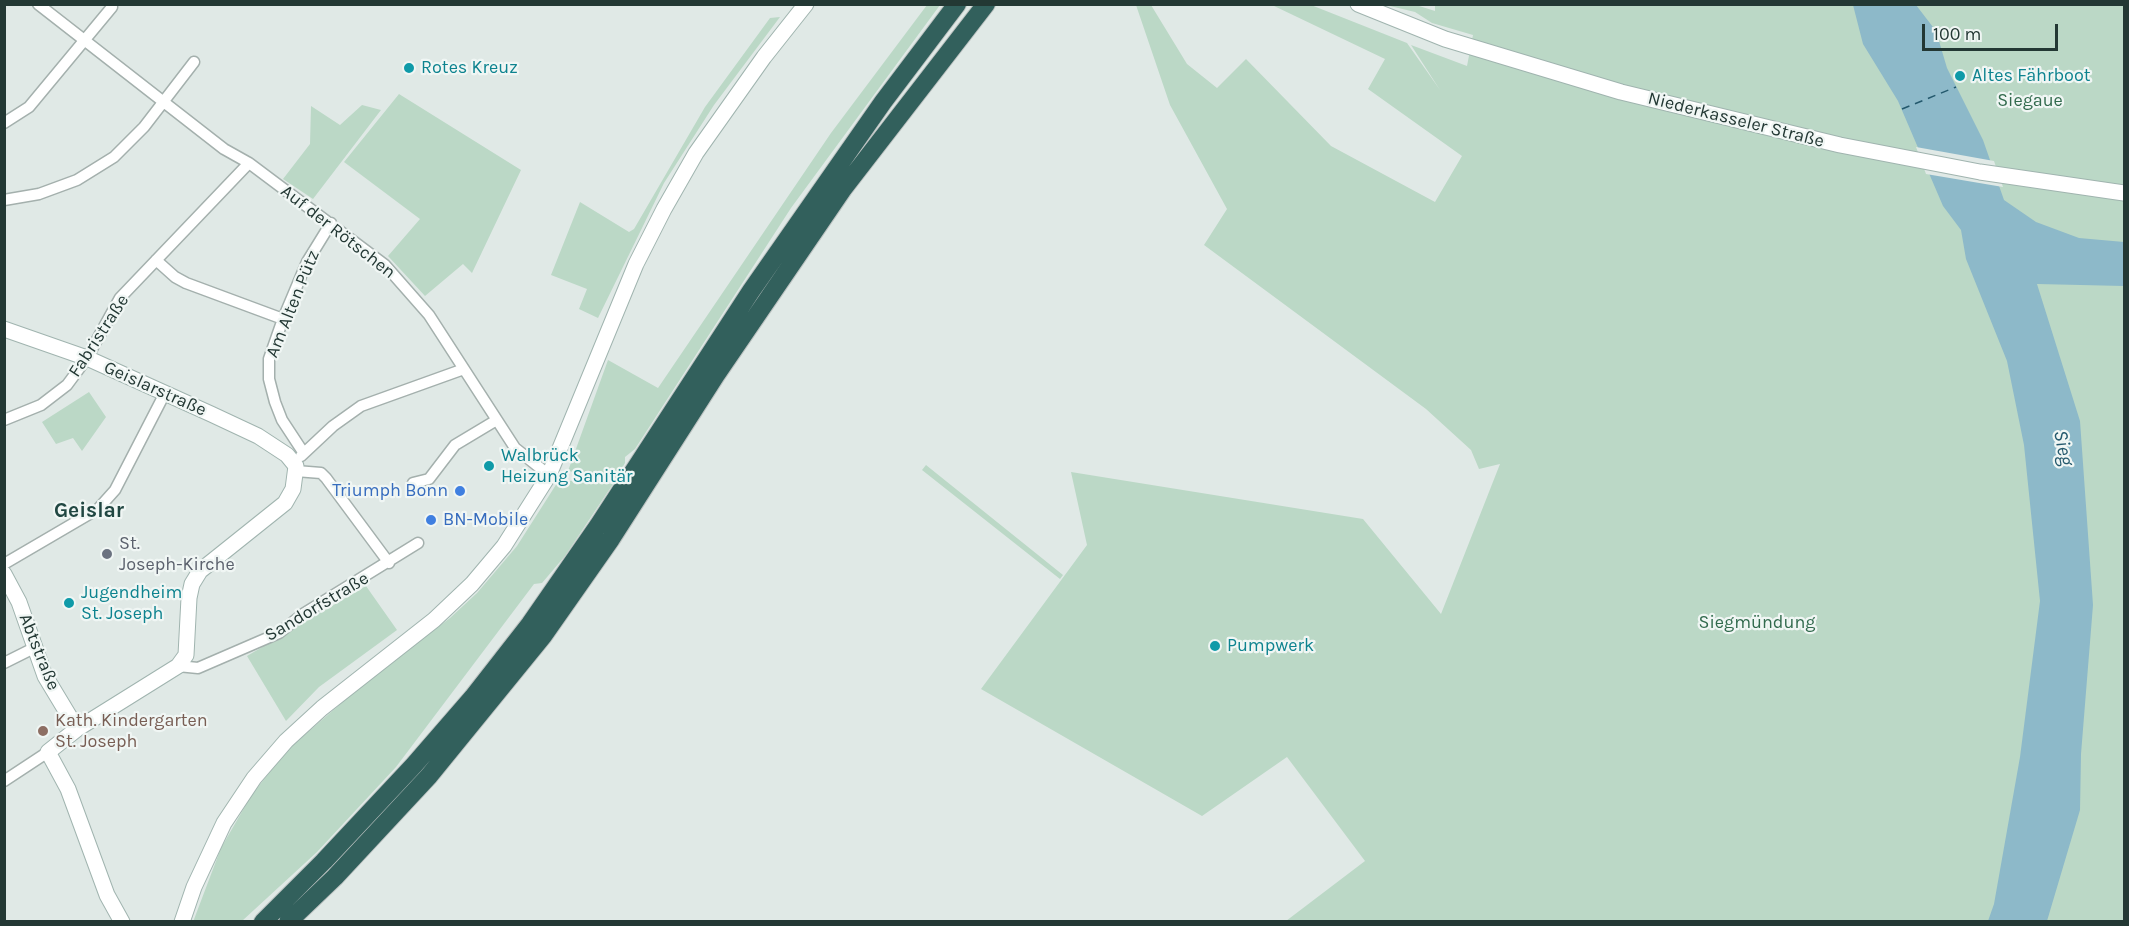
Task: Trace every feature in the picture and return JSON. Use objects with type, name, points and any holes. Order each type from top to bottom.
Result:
[{"type":"highway","points":[[263,921],[324,861],[414,765],[473,697],[530,624],[598,526],[751,291],[883,102],[957,4]]},
{"type":"highway","points":[[288,921],[335,877],[429,776],[543,636],[843,189],[986,4]]},
{"type":"main road","points":[[182,921],[194,887],[224,823],[254,778],[286,741],[322,708],[434,620],[472,584],[504,546],[549,475],[636,264],[664,209],[696,153],[764,57],[806,4]]},
{"type":"main road","name":"Niederkasseler Straße","points":[[1358,4],[1459,43],[1621,92],[1840,145],[1980,172],[2124,193]]},
{"type":"main road","name":"Geislarstraße","points":[[4,329],[87,358],[165,393],[258,436],[298,463]]},
{"type":"main road","points":[[122,921],[107,895],[68,789],[48,752],[77,729],[178,666],[186,655],[189,597],[192,584],[200,571],[285,502],[293,489],[298,463]]},
{"type":"main road","name":"Abtstraße","points":[[4,574],[19,602],[45,676],[77,729]]},
{"type":"street","name":"Auf der Rötschen","points":[[38,4],[224,149],[249,163],[385,265],[410,291],[464,369],[514,448],[549,475]]},
{"type":"street","points":[[4,123],[29,107],[112,7]]},
{"type":"street","points":[[4,200],[48,191],[77,180],[97,169],[130,142],[194,62]]},
{"type":"street","name":"Fabristraße","points":[[4,420],[41,405],[56,396],[87,358],[120,298],[249,163]]},
{"type":"street","name":"Am Alten Pütz","points":[[298,463],[269,379],[269,359],[282,319],[307,262],[322,234],[331,223]]},
{"type":"street","points":[[156,260],[175,277],[186,283],[282,319]]},
{"type":"street","points":[[389,563],[326,478],[321,473],[298,463],[361,406],[464,369]]},
{"type":"street","points":[[4,564],[98,509],[115,490],[165,393]]},
{"type":"street","points":[[413,483],[429,479],[455,445],[495,421]]},
{"type":"street","name":"Sandorfstraße","points":[[178,666],[198,668],[279,633],[303,614],[418,543]]},
{"type":"street","points":[[4,663],[34,648]]},
{"type":"street","points":[[4,781],[48,752]]},
{"type":"green space","name":"Siegmündung","points":[[1435,4],[2124,5],[2124,921],[2023,921],[2058,532],[2013,921],[1286,921],[1365,861],[1287,757],[1202,816],[981,689],[1087,545],[1071,472],[1363,519],[1441,614],[1500,464],[1479,469],[1471,450],[1426,409],[1204,245],[1227,209],[1170,105],[1136,5],[1151,5],[1187,64],[1217,88],[1246,59],[1331,146],[1435,202],[1462,156],[1368,89],[1385,59],[1272,5],[1311,5],[1407,43],[1440,90],[1411,45],[1467,66],[1473,35],[1432,23],[1415,12],[1386,5],[1416,5],[1435,11]]},
{"type":"green space","points":[[927,5],[940,5],[791,208],[635,449],[625,457],[625,463],[616,478],[568,471],[608,360],[658,388],[831,133]]},
{"type":"green space","points":[[780,17],[714,105],[664,183],[598,318],[579,309],[587,289],[551,275],[580,202],[629,232],[634,229],[705,107],[770,18]]},
{"type":"green space","points":[[399,94],[521,170],[472,273],[463,264],[425,296],[388,256],[420,219],[344,162]]},
{"type":"green space","points":[[362,105],[381,110],[313,199],[283,179],[310,144],[311,106],[340,125]]},
{"type":"green space","points":[[89,392],[106,417],[82,451],[73,438],[56,444],[42,422]]},
{"type":"green space","points":[[926,465],[1063,575],[1060,579],[922,470]]},
{"type":"green space","points":[[559,480],[613,484],[565,556],[542,583],[534,584],[396,767],[317,852],[242,921],[193,922],[221,848],[251,796],[286,751],[367,681],[450,618],[477,593],[517,546]]},
{"type":"green space","points":[[366,586],[397,630],[319,687],[286,721],[247,656]]},
{"type":"water","name":"Sieg","points":[[1853,5],[1916,5],[1936,31],[1947,68],[1983,140],[2004,200],[2036,222],[2079,238],[2124,242],[2124,286],[2037,284],[2080,421],[2093,605],[2081,754],[2080,810],[2047,921],[1988,921],[1994,904],[2020,757],[2040,601],[2024,445],[2007,361],[1966,259],[1961,230],[1943,206],[1898,101],[1863,44]]},
{"type":"pier","points":[[1916,147],[1994,161],[2003,187],[1926,174]]},
{"type":"ferry route","points":[[1902,109],[1956,87]]},
{"type":"place","name":"Rotes Kreuz","points":[[409,68]]},
{"type":"place","name":"Altes Fährboot","points":[[1960,76]]},
{"type":"place","name":"Walbrück Heizung Sanitär","points":[[489,466]]},
{"type":"place","name":"Triumph Bonn","points":[[460,491]]},
{"type":"place","name":"BN-Mobile","points":[[431,520]]},
{"type":"place","name":"St. Joseph-Kirche","points":[[107,554]]},
{"type":"place","name":"Jugendheim St. Joseph","points":[[69,603]]},
{"type":"place","name":"Pumpwerk","points":[[1215,646]]},
{"type":"place","name":"Kath. Kindergarten St. Joseph","points":[[43,731]]},
{"type":"district","name":"Geislar","points":[[89,511]]},
{"type":"park label","name":"Siegaue","points":[[2030,101]]}]
